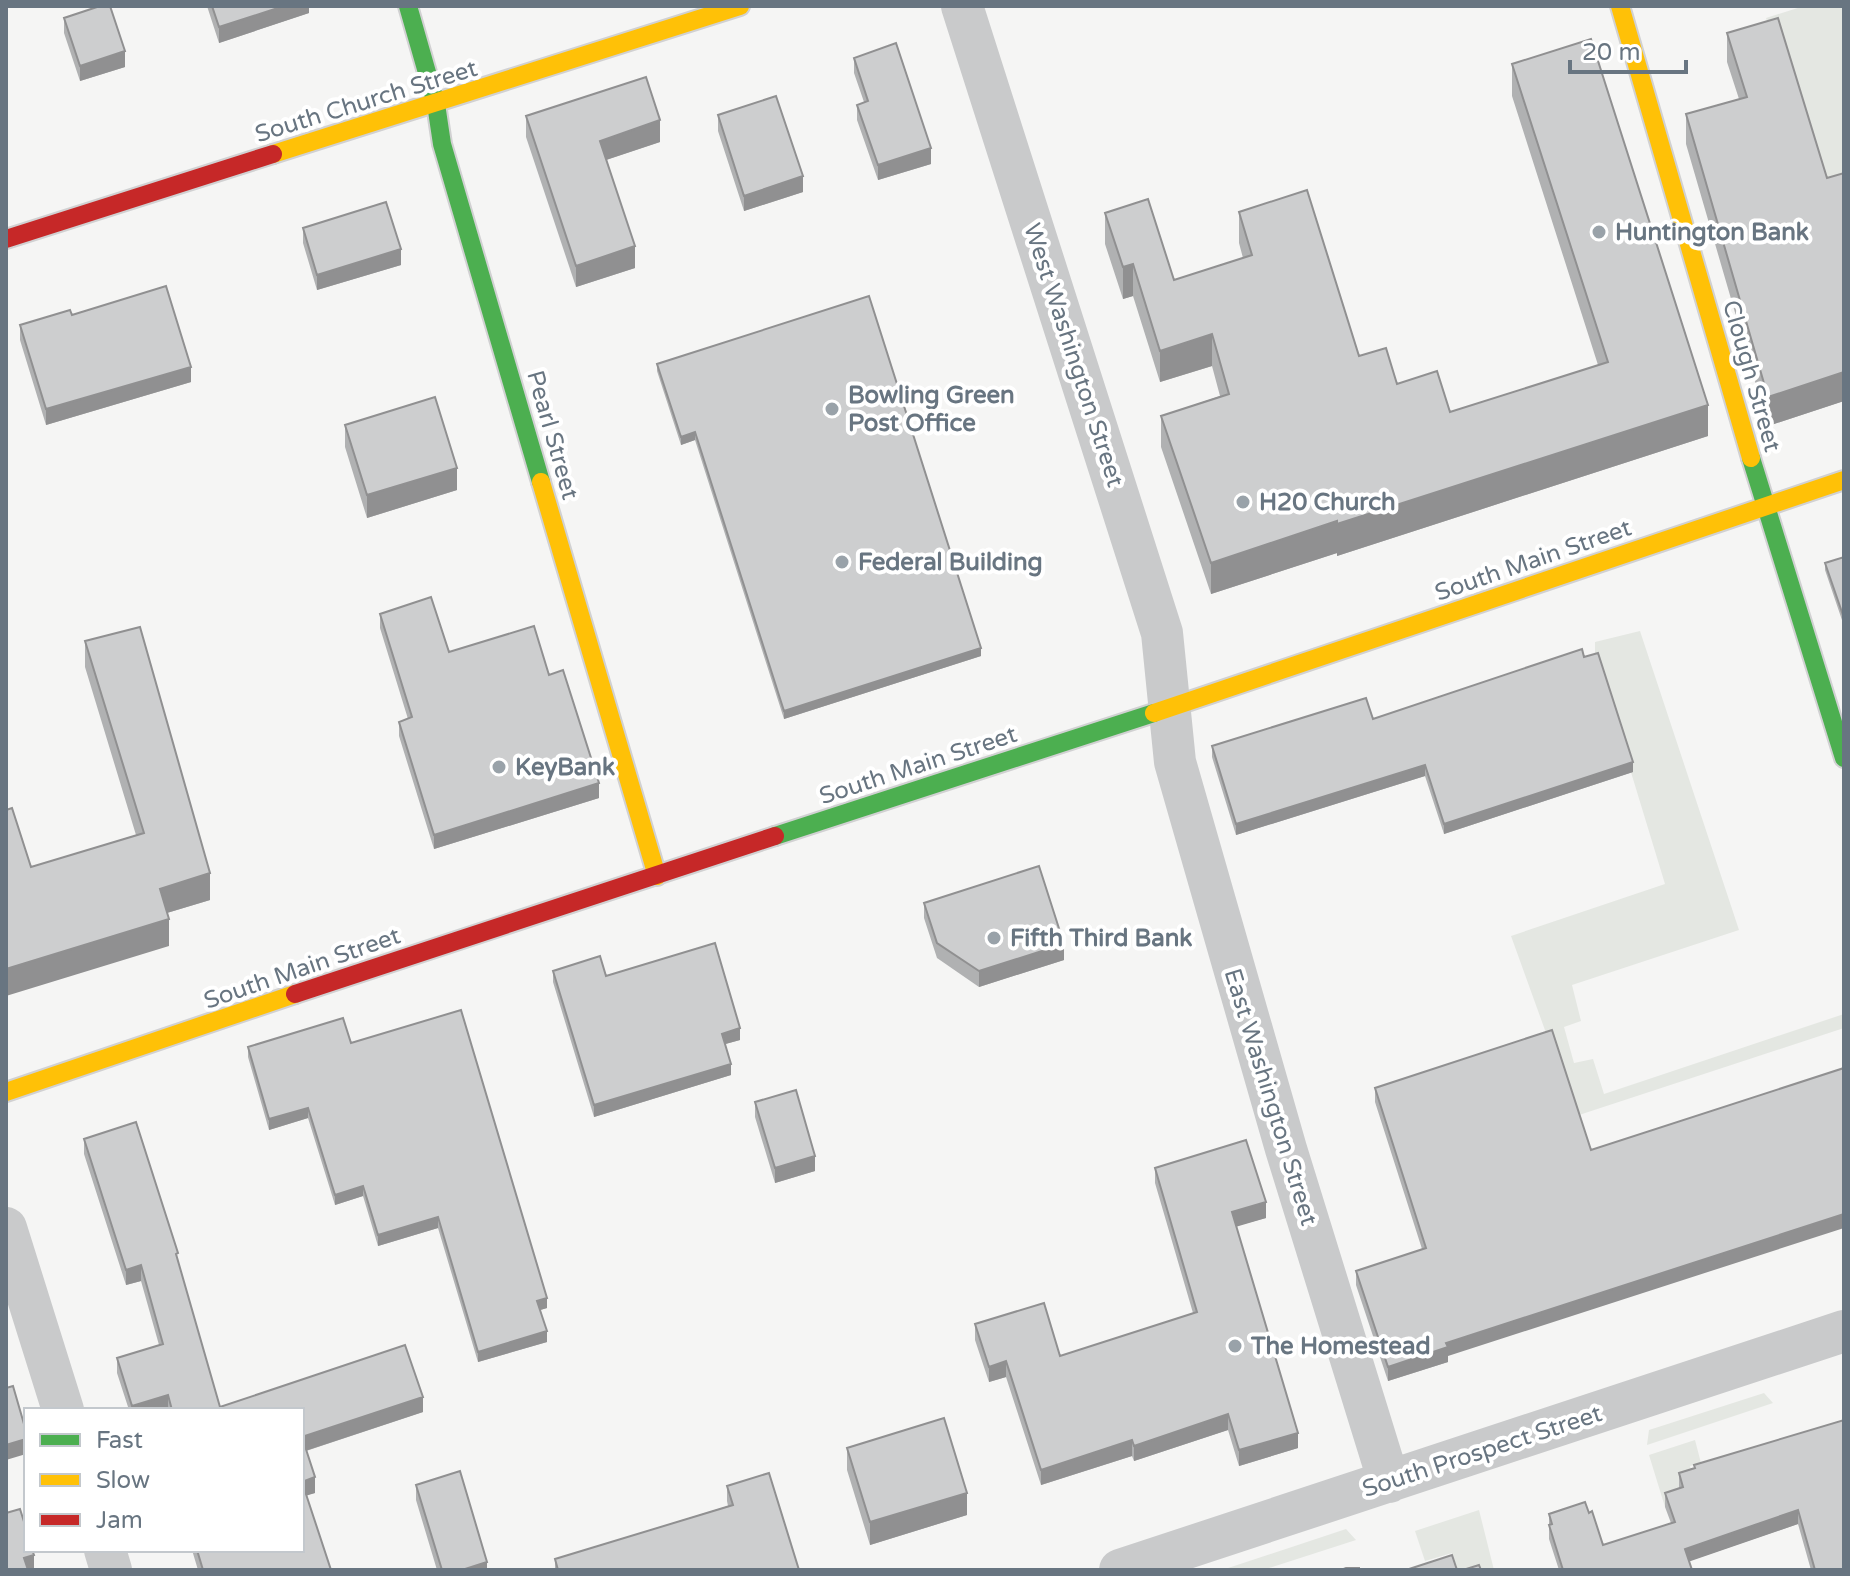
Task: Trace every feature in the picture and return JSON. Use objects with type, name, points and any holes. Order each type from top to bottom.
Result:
[{"type":"street","name":"Pearl Street","points":[[408,6],[436,104],[442,144],[657,876]]},
{"type":"street","name":"South Church Street","points":[[6,239],[740,6]]},
{"type":"street","name":"West Washington Street","points":[[962,6],[1162,633],[1170,708]]},
{"type":"street","name":"Clough Street","points":[[1620,6],[1765,507],[1844,758]]},
{"type":"street","name":"South Main Street","points":[[6,1092],[475,933],[1170,708],[1844,480]]},
{"type":"street","name":"East Washington Street","points":[[1170,708],[1175,762],[1218,918],[1389,1482]]},
{"type":"street","points":[[6,1228],[62,1408]]},
{"type":"street","name":"South Prospect Street","points":[[1120,1570],[1844,1331]]},
{"type":"shaded area","points":[[1804,6],[1844,6],[1844,236],[1766,18]]},
{"type":"shaded area","points":[[1640,631],[1739,930],[1572,985],[1581,1021],[1564,1027],[1574,1063],[1593,1059],[1604,1094],[1844,1014],[1844,1028],[1576,1116],[1511,936],[1665,884],[1595,654],[1595,642]]},
{"type":"shaded area","points":[[1764,1393],[1773,1403],[1647,1445],[1649,1430]]},
{"type":"shaded area","points":[[1695,1440],[1701,1463],[1690,1466],[1695,1482],[1683,1501],[1665,1507],[1649,1455]]},
{"type":"shaded area","points":[[1479,1510],[1494,1570],[1458,1570],[1452,1553],[1425,1561],[1415,1531]]},
{"type":"shaded area","points":[[1346,1529],[1356,1540],[1263,1570],[1222,1570]]},
{"type":"building","points":[[100,6],[110,6],[125,51],[80,66],[64,18]]},
{"type":"building","points":[[212,6],[284,6],[219,27]]},
{"type":"building","points":[[1778,18],[1827,178],[1844,173],[1844,372],[1768,397],[1686,114],[1747,97],[1727,33]]},
{"type":"building","points":[[1591,39],[1708,405],[1211,563],[1161,416],[1229,394],[1212,334],[1160,351],[1133,264],[1123,267],[1105,213],[1148,199],[1174,280],[1252,255],[1239,212],[1307,190],[1359,356],[1386,348],[1397,384],[1437,371],[1450,412],[1608,362],[1512,64]]},
{"type":"building","points":[[896,43],[931,148],[878,165],[857,105],[868,101],[854,58]]},
{"type":"building","points":[[646,77],[660,120],[600,141],[635,246],[576,266],[526,116]]},
{"type":"building","points":[[776,96],[803,176],[744,196],[718,115]]},
{"type":"building","points":[[386,202],[401,249],[317,275],[303,228]]},
{"type":"building","points":[[166,286],[191,367],[46,409],[20,325],[70,310],[72,315]]},
{"type":"building","name":"Federal Building","points":[[869,296],[981,648],[784,711],[695,432],[681,437],[657,364]]},
{"type":"building","points":[[435,397],[457,468],[367,495],[345,425]]},
{"type":"building","points":[[1844,557],[1844,618],[1825,563]]},
{"type":"building","name":"KeyBank","points":[[431,597],[449,652],[534,626],[549,675],[563,670],[599,783],[434,835],[399,722],[412,717],[380,614]]},
{"type":"building","points":[[140,627],[210,873],[160,889],[169,919],[6,969],[6,810],[12,808],[31,867],[144,833],[85,641]]},
{"type":"building","points":[[1582,649],[1584,657],[1598,653],[1633,762],[1444,824],[1425,765],[1236,824],[1212,746],[1366,698],[1373,719]]},
{"type":"building","name":"Fifth Third Bank","points":[[1039,866],[1064,944],[979,971],[937,943],[924,903]]},
{"type":"building","points":[[715,943],[740,1028],[722,1034],[731,1064],[594,1105],[553,971],[600,956],[606,976]]},
{"type":"building","points":[[461,1010],[547,1298],[537,1301],[547,1331],[478,1352],[438,1217],[378,1235],[363,1186],[335,1195],[308,1108],[269,1119],[248,1047],[343,1018],[351,1043]]},
{"type":"building","points":[[1552,1030],[1591,1150],[1844,1068],[1844,1214],[1446,1343],[1448,1347],[1388,1367],[1356,1271],[1426,1248],[1375,1088]]},
{"type":"building","points":[[796,1090],[815,1156],[775,1168],[755,1102]]},
{"type":"building","points":[[136,1122],[178,1253],[220,1407],[405,1345],[423,1397],[304,1436],[304,1408],[171,1408],[168,1395],[132,1406],[117,1358],[163,1344],[141,1265],[126,1270],[84,1139]]},
{"type":"building","points":[[1246,1140],[1266,1202],[1232,1212],[1298,1433],[1239,1450],[1228,1414],[1134,1446],[1132,1440],[1041,1470],[1006,1361],[989,1367],[975,1324],[1044,1303],[1060,1356],[1197,1312],[1155,1168]]},
{"type":"building","points":[[13,1386],[24,1424],[24,1440],[6,1445],[6,1388]]},
{"type":"building","points":[[944,1418],[967,1493],[870,1522],[847,1448]]},
{"type":"building","points":[[1844,1420],[1844,1570],[1815,1570],[1798,1510],[1685,1549],[1692,1570],[1563,1570],[1549,1525],[1552,1524],[1549,1514],[1585,1502],[1589,1513],[1592,1511],[1603,1545],[1675,1522],[1665,1493],[1683,1487],[1679,1473],[1695,1468],[1694,1465]]},
{"type":"building","points":[[304,1443],[315,1477],[304,1481]]},
{"type":"building","points":[[460,1471],[487,1562],[462,1570],[442,1570],[416,1485]]},
{"type":"building","points":[[769,1473],[799,1570],[558,1570],[555,1559],[733,1505],[727,1486]]},
{"type":"building","points":[[304,1488],[331,1570],[203,1570],[198,1552],[304,1552]]},
{"type":"building","points":[[20,1509],[24,1522],[24,1552],[33,1552],[34,1555],[24,1558],[28,1570],[6,1570],[6,1513]]},
{"type":"building","points":[[1452,1555],[1457,1570],[1406,1570]]},
{"type":"building","points":[[1479,1565],[1481,1570],[1463,1570]]},
{"type":"traffic: fast","points":[[408,6],[436,104],[442,144],[541,482]]},
{"type":"traffic: fast","points":[[1751,458],[1844,758]]},
{"type":"traffic: fast","points":[[775,836],[1154,713]]},
{"type":"traffic: slow","points":[[273,154],[740,6]]},
{"type":"traffic: slow","points":[[1620,6],[1751,458]]},
{"type":"traffic: slow","points":[[1154,713],[1844,480]]},
{"type":"traffic: slow","points":[[541,482],[657,876]]},
{"type":"traffic: slow","points":[[6,1092],[295,994]]},
{"type":"traffic: jam","points":[[6,239],[273,154]]},
{"type":"traffic: jam","points":[[295,994],[775,836]]},
{"type":"place","name":"Huntington Bank","points":[[1599,232]]},
{"type":"place","name":"Bowling Green Post Office","points":[[832,409]]},
{"type":"place","name":"H20 Church","points":[[1243,502]]},
{"type":"place","name":"Federal Building","points":[[842,562]]},
{"type":"place","name":"KeyBank","points":[[499,767]]},
{"type":"place","name":"Fifth Third Bank","points":[[994,938]]},
{"type":"place","name":"The Homestead","points":[[1235,1346]]}]
